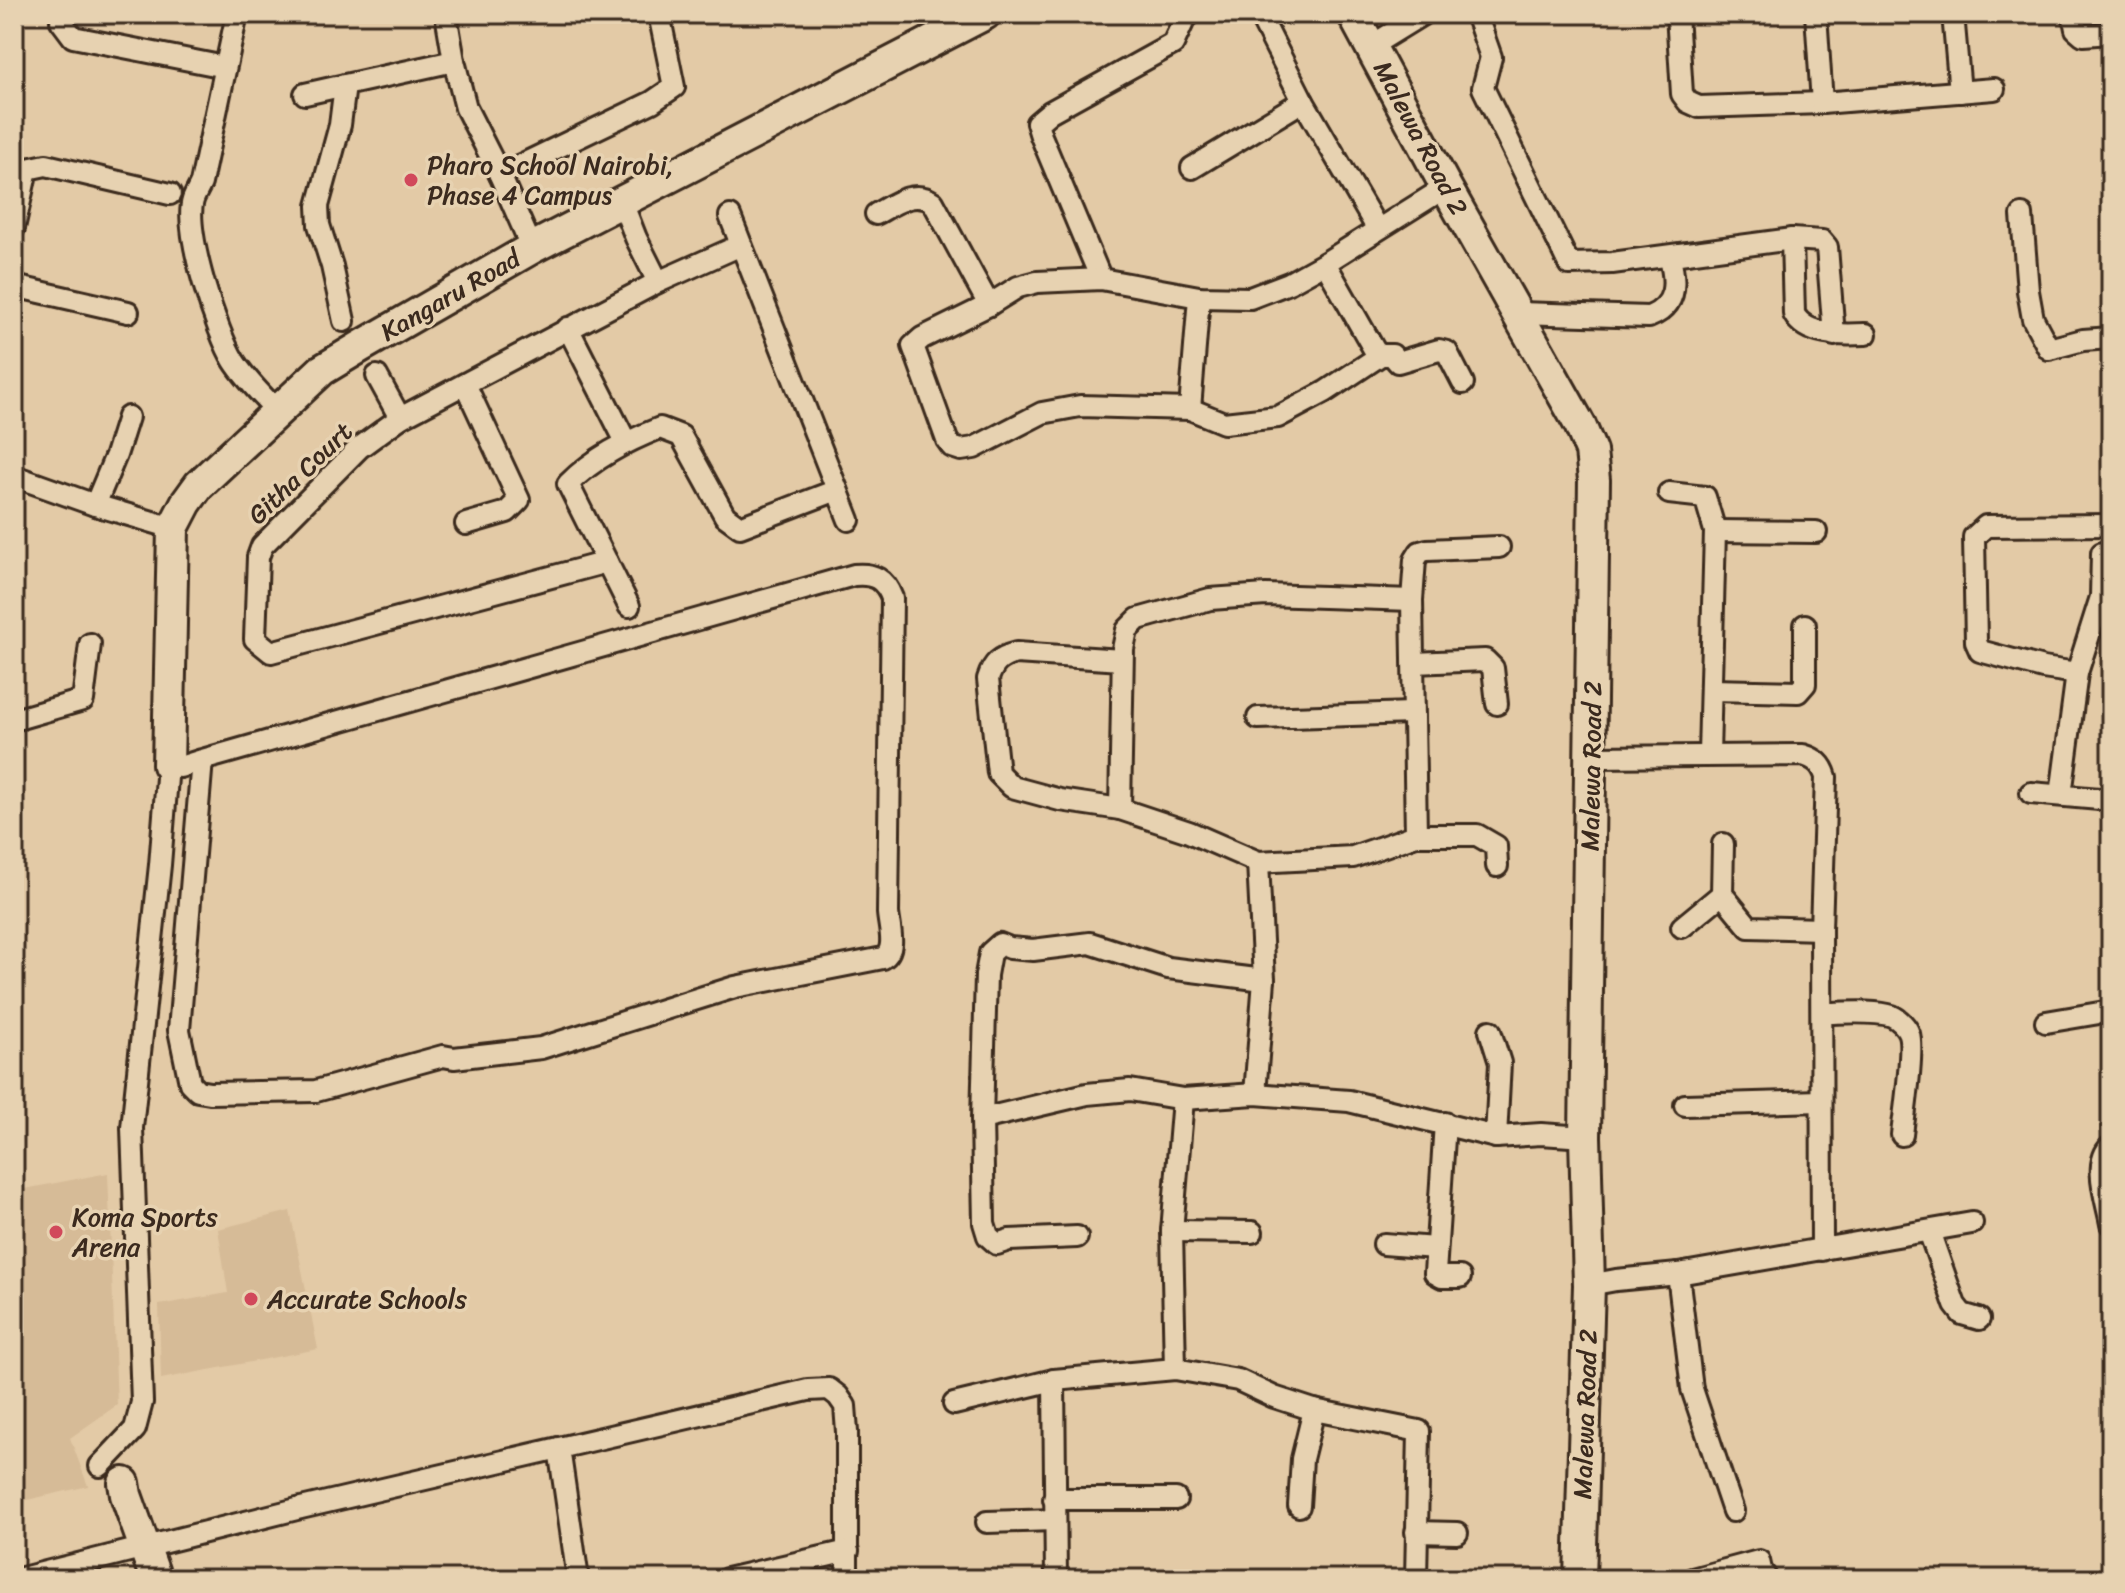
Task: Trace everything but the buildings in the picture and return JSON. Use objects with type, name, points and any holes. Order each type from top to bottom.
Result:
[{"type":"main road","name":"Kangaru Road","points":[[168,765],[173,528],[199,485],[322,370],[532,248],[985,14]]},
{"type":"main road","name":"Malewa Road 2","points":[[1353,14],[1580,425],[1591,451],[1594,480],[1585,1137],[1589,1285],[1580,1579]]},
{"type":"main road","points":[[112,1475],[126,1495],[156,1579]]},
{"type":"street","points":[[62,14],[61,21],[73,37],[225,67]]},
{"type":"street","points":[[237,14],[201,183],[192,201],[192,222],[196,249],[222,339],[252,385],[279,413]]},
{"type":"street","points":[[446,14],[466,108],[532,248]]},
{"type":"street","points":[[500,175],[652,102],[674,87],[659,14]]},
{"type":"street","points":[[1101,279],[1037,123],[1041,117],[1173,44],[1190,14]]},
{"type":"street","points":[[1259,14],[1303,101],[1377,228]]},
{"type":"street","points":[[1371,46],[1423,14]]},
{"type":"street","points":[[1476,14],[1491,57],[1483,88],[1569,264],[1612,263],[1792,239],[1822,241],[1827,247],[1834,335]]},
{"type":"street","points":[[1677,14],[1682,94],[1688,102],[1699,107],[1822,103],[1994,89]]},
{"type":"street","points":[[1816,14],[1822,103]]},
{"type":"street","points":[[1953,14],[1960,92]]},
{"type":"street","points":[[2073,14],[2076,29],[2083,35],[2111,33]]},
{"type":"street","points":[[305,94],[454,61]]},
{"type":"street","points":[[344,321],[319,225],[318,206],[340,125],[345,85]]},
{"type":"street","points":[[1192,168],[1303,101]]},
{"type":"street","points":[[14,228],[27,169],[46,165],[170,194]]},
{"type":"street","points":[[1446,187],[1325,263],[1289,283],[1250,298],[1199,297],[1101,279],[1037,282],[1018,287],[922,338],[913,346],[947,440],[952,447],[961,450],[974,448],[1042,413],[1080,406],[1190,409],[1224,423],[1278,417],[1325,392],[1381,355],[1392,355],[1398,362],[1439,350],[1447,352],[1463,383]]},
{"type":"street","points":[[876,214],[899,201],[916,196],[933,202],[989,305]]},
{"type":"street","points":[[622,202],[658,282]]},
{"type":"street","points":[[2022,215],[2033,319],[2049,349],[2083,340],[2111,338]]},
{"type":"street","points":[[730,216],[849,520]]},
{"type":"street","points":[[1792,239],[1794,314],[1803,325],[1834,335],[1866,334]]},
{"type":"street","name":"Githa Court","points":[[607,562],[271,652],[255,639],[258,557],[262,546],[359,448],[400,418],[568,328],[658,282],[741,245]]},
{"type":"street","points":[[1519,313],[1649,317],[1660,313],[1674,292],[1669,256]]},
{"type":"street","points":[[1325,263],[1375,351],[1381,355]]},
{"type":"street","points":[[14,286],[128,312]]},
{"type":"street","points":[[1190,409],[1199,297]]},
{"type":"street","points":[[568,328],[626,442]]},
{"type":"street","points":[[377,376],[400,418]]},
{"type":"street","points":[[465,384],[519,500],[507,512],[466,524]]},
{"type":"street","points":[[95,505],[128,417]]},
{"type":"street","points":[[629,606],[568,484],[586,466],[626,442],[660,428],[681,436],[725,516],[740,527],[837,490]]},
{"type":"street","points":[[14,476],[173,528]]},
{"type":"street","points":[[1669,493],[1705,497],[1715,531],[1709,754]]},
{"type":"street","points":[[2077,673],[2043,668],[1980,651],[1976,642],[1974,537],[1986,526],[2111,525]]},
{"type":"street","points":[[1715,531],[1816,532]]},
{"type":"street","points":[[1416,835],[1412,713],[1415,560],[1420,552],[1427,550],[1499,547]]},
{"type":"street","points":[[2061,795],[2077,673],[2101,597],[2102,553]]},
{"type":"street","points":[[112,1475],[135,1429],[142,1402],[132,1128],[150,973],[168,765],[180,767],[202,760],[854,575],[868,573],[887,585],[892,598],[890,952],[883,958],[735,987],[541,1048],[454,1058],[443,1056],[316,1091],[198,1091],[190,1083],[179,1030],[202,760]]},
{"type":"street","points":[[1120,809],[1122,660],[1127,630],[1138,619],[1210,599],[1266,595],[1412,600]]},
{"type":"street","points":[[1711,690],[1798,692],[1803,689],[1805,625]]},
{"type":"street","points":[[14,720],[83,700],[90,644]]},
{"type":"street","points":[[1122,660],[1016,653],[1003,656],[992,667],[988,679],[998,773],[1003,780],[1012,787],[1060,800],[1120,809],[1189,832],[1258,862],[1353,857],[1416,835],[1477,835],[1496,846],[1497,866]]},
{"type":"street","points":[[1414,663],[1485,660],[1493,668],[1497,704]]},
{"type":"street","points":[[1258,718],[1412,713]]},
{"type":"street","points":[[1591,757],[1803,755],[1814,758],[1823,766],[1826,797],[1821,929],[1822,1250]]},
{"type":"street","points":[[2031,793],[2111,800]]},
{"type":"street","points":[[1723,844],[1722,894],[1749,927],[1821,929]]},
{"type":"street","points":[[1255,1094],[1264,980],[1258,862]]},
{"type":"street","points":[[1682,927],[1722,894]]},
{"type":"street","points":[[1077,1237],[1009,1240],[997,1244],[988,1236],[984,1223],[982,1119],[988,959],[995,947],[1000,944],[1033,950],[1090,943],[1168,968],[1264,980]]},
{"type":"street","points":[[2046,1022],[2111,1011]]},
{"type":"street","points":[[1822,1013],[1883,1015],[1894,1017],[1902,1023],[1909,1034],[1910,1050],[1902,1135]]},
{"type":"street","points":[[1490,1031],[1500,1063],[1496,1137]]},
{"type":"street","points":[[982,1119],[1087,1094],[1130,1090],[1183,1099],[1255,1094],[1349,1101],[1496,1137],[1541,1134],[1585,1137]]},
{"type":"street","points":[[1175,1369],[1172,1231],[1183,1099]]},
{"type":"street","points":[[1685,1105],[1821,1101]]},
{"type":"street","points":[[1445,1123],[1435,1273],[1442,1277],[1460,1277]]},
{"type":"street","points":[[2111,1146],[2104,1152],[2101,1166],[2111,1224]]},
{"type":"street","points":[[1589,1285],[1678,1274],[1972,1223]]},
{"type":"street","points":[[1172,1231],[1252,1232]]},
{"type":"street","points":[[1929,1231],[1955,1305],[1962,1314],[1979,1319]]},
{"type":"street","points":[[1384,1244],[1435,1248]]},
{"type":"street","points":[[1678,1274],[1692,1389],[1733,1511]]},
{"type":"street","points":[[954,1404],[1054,1380],[1175,1369],[1238,1380],[1274,1397],[1314,1410],[1419,1431],[1416,1579]]},
{"type":"street","points":[[1054,1380],[1056,1579]]},
{"type":"street","points":[[18,1579],[64,1573],[144,1546],[808,1390],[829,1389],[845,1406],[847,1579]]},
{"type":"street","points":[[1299,1506],[1302,1459],[1314,1410]]},
{"type":"street","points":[[559,1448],[578,1579]]},
{"type":"street","points":[[1054,1499],[1176,1499]]},
{"type":"street","points":[[987,1522],[1054,1520]]},
{"type":"street","points":[[1416,1532],[1457,1533]]},
{"type":"street","points":[[727,1579],[848,1551]]},
{"type":"street","points":[[1692,1579],[1759,1561],[1767,1579]]},
{"type":"shaded area","points":[[108,1173],[117,1405],[70,1438],[88,1486],[14,1503],[14,1191]]},
{"type":"shaded area","name":"Accurate Schools","points":[[290,1211],[318,1349],[161,1379],[159,1305],[228,1293],[218,1229]]},
{"type":"place","name":"Pharo School Nairobi, Phase 4 Campus","points":[[411,180]]},
{"type":"place","name":"Koma Sports Arena","points":[[56,1232]]},
{"type":"place","name":"Accurate Schools","points":[[251,1299]]}]
